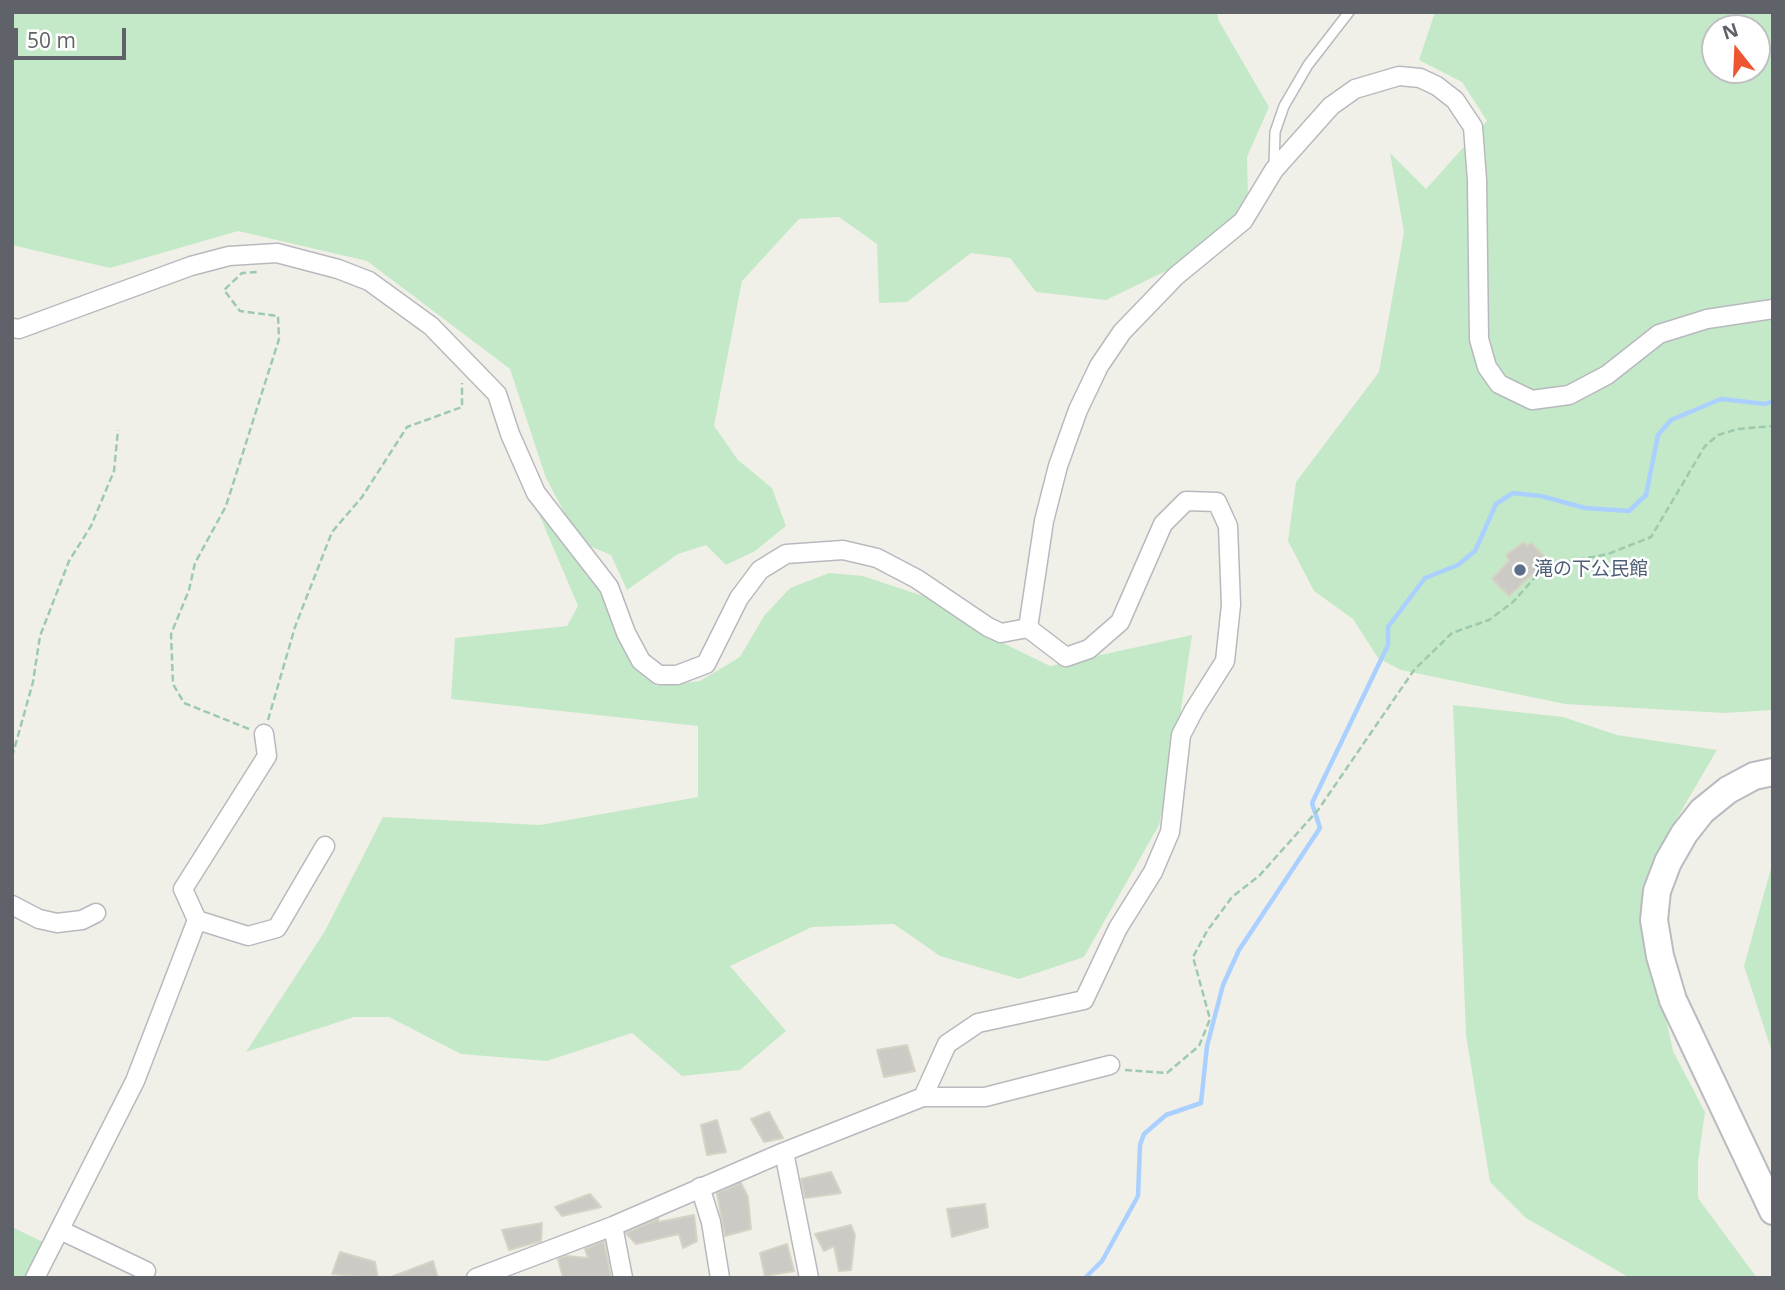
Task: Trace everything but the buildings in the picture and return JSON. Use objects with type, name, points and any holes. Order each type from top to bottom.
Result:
[{"type":"street","points":[[1028,628],[1044,521],[1052,488],[1078,410],[1099,366],[1122,332],[1176,276],[1243,221],[1274,170],[1331,106],[1367,85],[1399,76],[1420,78],[1437,86],[1455,100],[1473,127],[1477,180],[1479,338],[1487,366],[1499,384],[1532,400],[1569,395],[1607,375],[1659,334],[1707,319],[1773,309]]},
{"type":"street","points":[[12,328],[19,329],[191,266],[229,256],[277,253],[338,269],[369,281],[431,326],[467,360],[497,394],[510,434],[536,493],[609,587],[626,633],[641,661],[659,675],[677,675],[706,664],[739,598],[760,570],[786,554],[843,550],[877,558],[917,579],[1001,633],[1028,628],[1066,657],[1089,649],[1120,622],[1164,524],[1186,501],[1217,502],[1228,526],[1231,605],[1225,661],[1181,735],[1170,832],[1153,872],[1118,928],[1084,1000],[978,1023],[947,1044],[923,1097]]},
{"type":"street","points":[[35,1278],[135,1081],[197,920],[183,889],[267,756],[264,734]]},
{"type":"street","points":[[1773,772],[1754,776],[1728,790],[1702,811],[1684,834],[1668,862],[1657,891],[1654,920],[1660,956],[1673,1000],[1773,1211]]},
{"type":"street","points":[[197,920],[248,936],[277,928],[325,846]]},
{"type":"street","points":[[12,905],[39,919],[57,923],[82,920],[96,913]]},
{"type":"street","points":[[476,1278],[613,1226],[784,1152],[923,1097],[985,1097],[1110,1065]]},
{"type":"street","points":[[784,1152],[808,1278]]},
{"type":"street","points":[[700,1187],[711,1222],[720,1278]]},
{"type":"street","points":[[613,1226],[623,1278]]},
{"type":"street","points":[[60,1230],[146,1271]]},
{"type":"lane","points":[[1274,170],[1275,132],[1284,106],[1308,65],[1349,12]]},
{"type":"path","points":[[269,271],[242,273],[224,290],[240,311],[278,316],[279,339],[226,506],[195,563],[189,590],[171,634],[173,684],[184,703],[264,734],[295,627],[332,532],[362,497],[407,427],[462,407],[462,370],[467,360]]},
{"type":"path","points":[[1110,1065],[1133,1073],[1167,1073],[1199,1046],[1210,1019],[1193,957],[1206,930],[1232,897],[1259,876],[1318,810],[1414,670],[1452,633],[1489,620],[1513,602],[1545,566],[1608,554],[1651,537],[1705,446],[1718,435],[1738,429],[1773,425]]},
{"type":"path","points":[[12,757],[33,682],[40,636],[69,561],[91,526],[114,471],[118,430]]},
{"type":"green space","points":[[12,12],[1217,12],[1219,21],[1269,107],[1247,157],[1248,197],[1224,230],[1168,270],[1106,300],[1036,292],[1010,258],[971,253],[907,302],[879,303],[877,244],[839,217],[799,219],[742,281],[714,426],[738,460],[772,488],[786,526],[755,551],[726,565],[706,545],[678,554],[627,590],[611,555],[580,542],[546,478],[510,369],[367,261],[238,231],[110,268],[12,245]]},
{"type":"green space","points":[[1435,12],[1773,12],[1773,710],[1724,713],[1565,704],[1401,670],[1378,658],[1353,619],[1314,591],[1288,541],[1296,482],[1379,372],[1404,232],[1390,153],[1426,189],[1487,121],[1462,82],[1419,60]]},
{"type":"green space","points":[[514,455],[603,588],[636,670],[656,686],[700,681],[740,657],[764,616],[790,588],[829,573],[863,576],[926,597],[999,641],[1050,666],[1192,635],[1177,736],[1159,825],[1084,957],[1019,979],[940,956],[894,924],[812,927],[730,966],[786,1031],[740,1070],[682,1076],[632,1033],[547,1061],[461,1054],[389,1017],[354,1017],[246,1052],[325,931],[383,817],[540,825],[698,797],[698,726],[451,699],[455,638],[567,626],[578,606]]},
{"type":"green space","points":[[1453,705],[1563,717],[1617,735],[1717,750],[1656,854],[1649,940],[1673,1051],[1705,1112],[1698,1162],[1698,1198],[1757,1278],[1630,1278],[1526,1218],[1490,1182],[1466,1035]]},
{"type":"green space","points":[[1773,861],[1773,1055],[1744,966]]},
{"type":"green space","points":[[12,1227],[45,1243],[28,1278],[12,1278]]},
{"type":"waterway","points":[[1085,1278],[1102,1261],[1138,1196],[1140,1145],[1144,1134],[1166,1115],[1201,1103],[1207,1046],[1223,985],[1239,950],[1320,828],[1312,803],[1388,645],[1388,627],[1425,578],[1458,565],[1475,551],[1496,504],[1513,493],[1541,496],[1585,508],[1629,511],[1646,495],[1658,435],[1671,420],[1721,399],[1765,404],[1773,401]]},
{"type":"place","name":"滝の下公民館","points":[[1520,570]]}]
